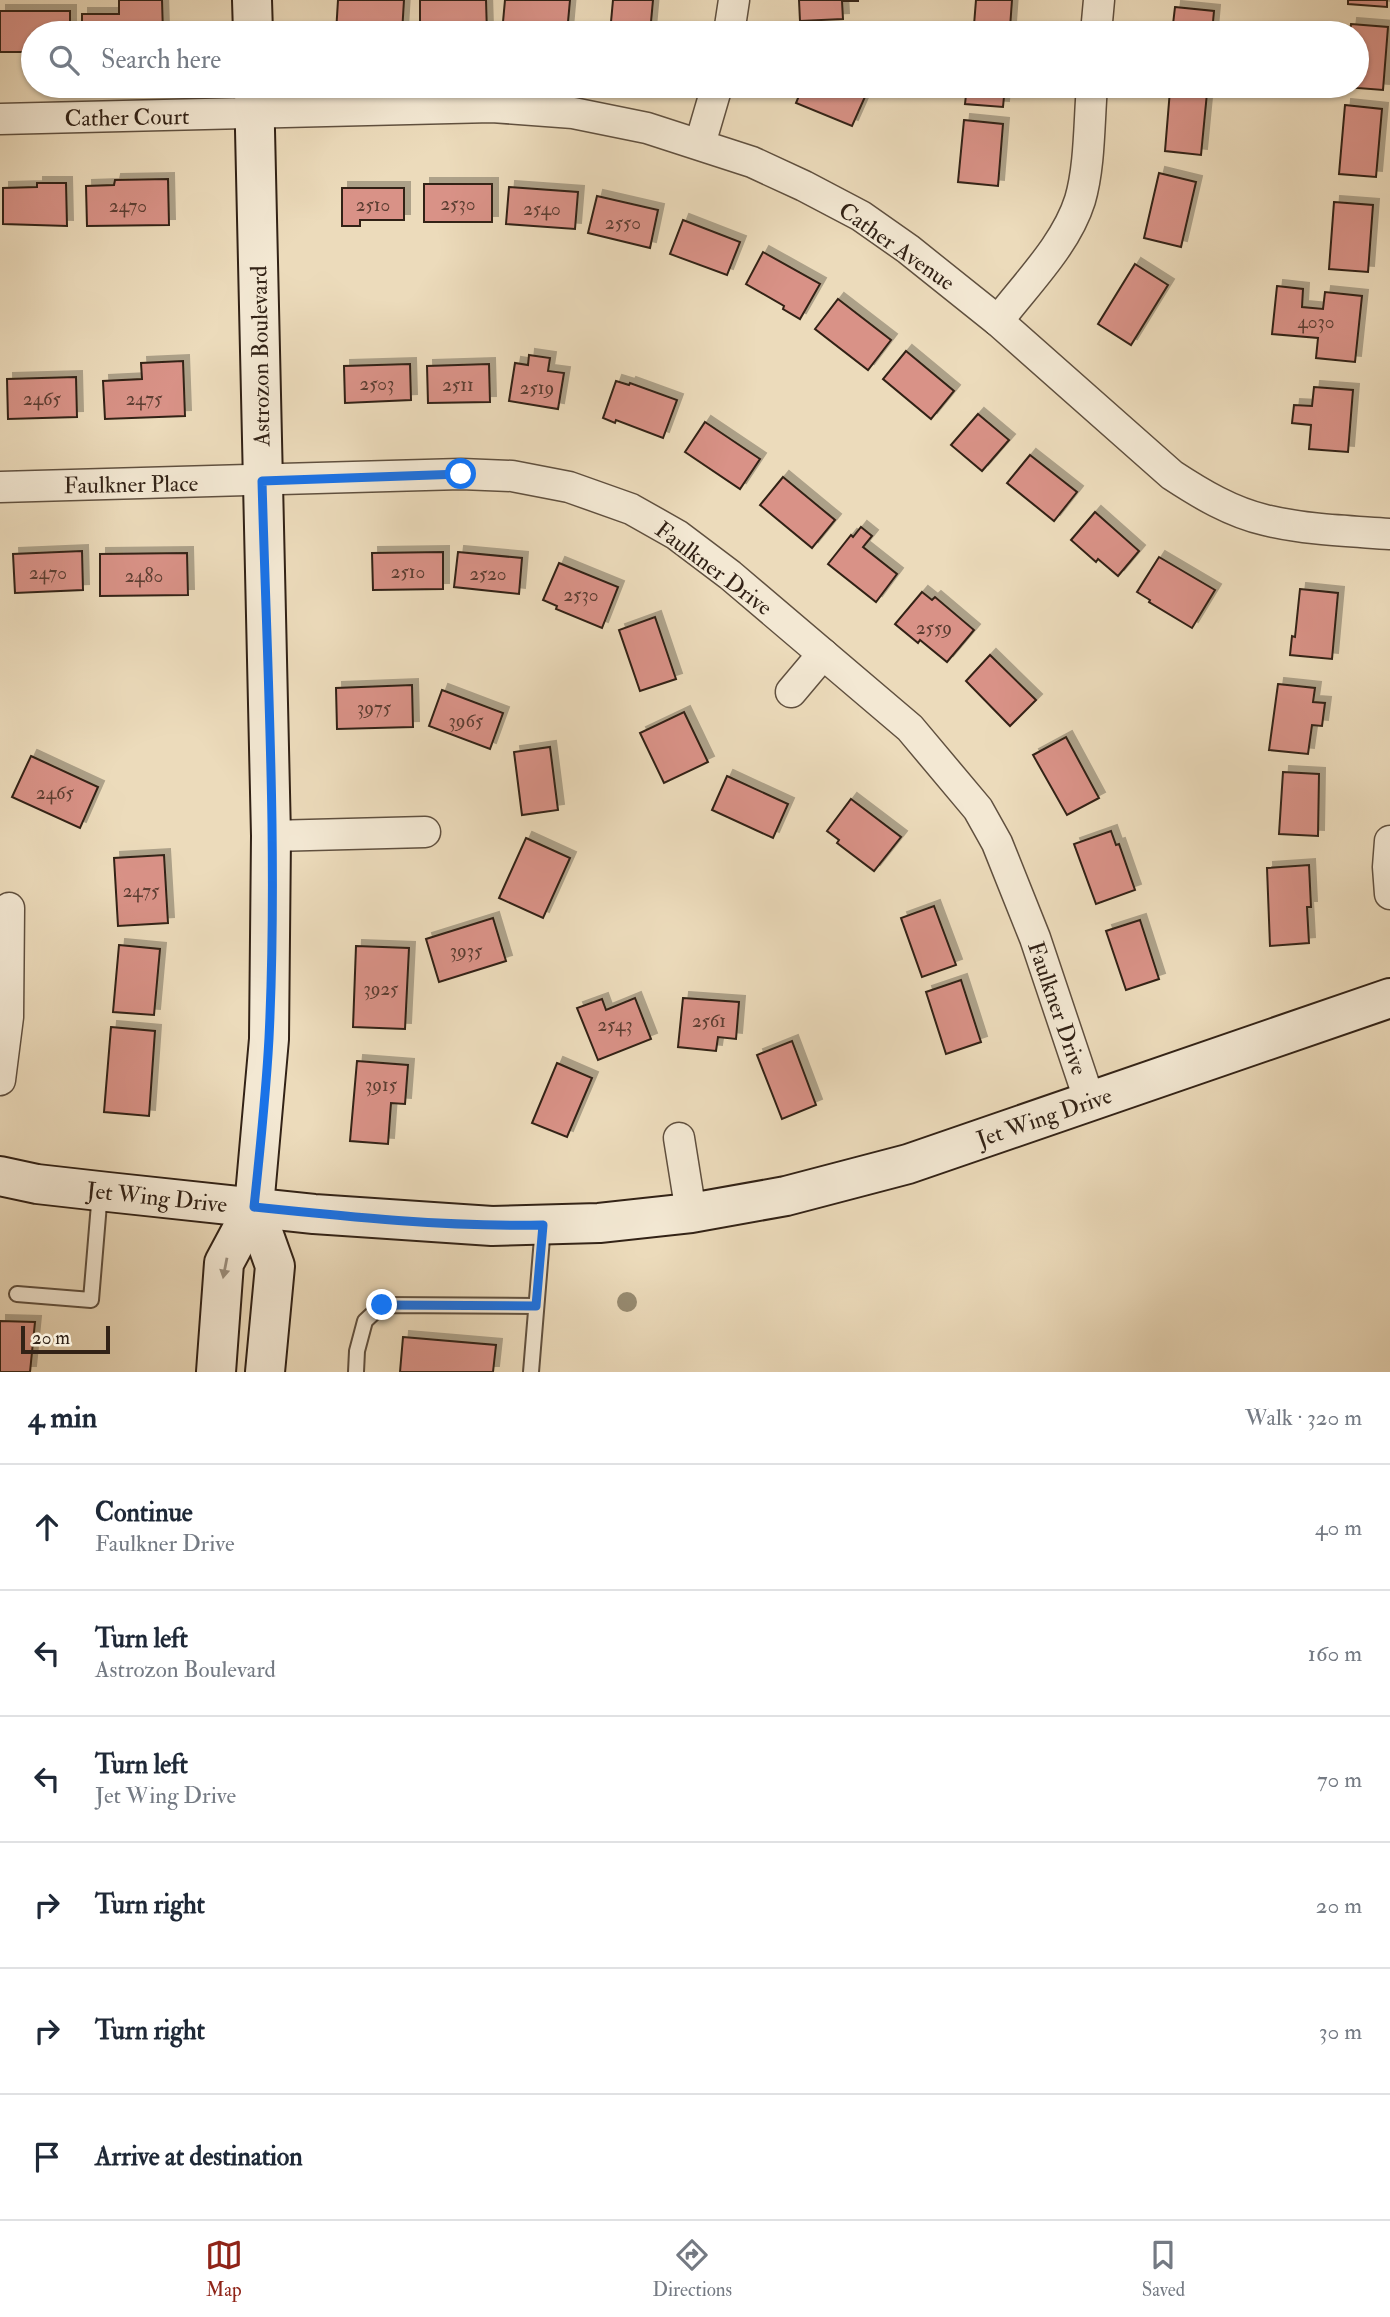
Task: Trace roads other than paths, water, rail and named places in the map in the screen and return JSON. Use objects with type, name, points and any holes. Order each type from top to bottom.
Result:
[{"type":"main road","points":[[252,0],[253,21]]},
{"type":"main road","name":"Astrozon Boulevard","points":[[216,1372],[224,1263],[254,1207],[269,1039],[271,836],[254,100]]},
{"type":"main road","name":"Jet Wing Drive","points":[[0,1176],[37,1184],[254,1207],[402,1221],[492,1226],[599,1223],[691,1213],[786,1196],[908,1164],[1390,998]]},
{"type":"main road","name":"Astrozon Boulevard","points":[[254,1207],[275,1266],[265,1372]]},
{"type":"street","points":[[731,21],[734,0]]},
{"type":"street","points":[[1097,21],[1098,0]]},
{"type":"street","points":[[700,144],[713,98]]},
{"type":"street","points":[[998,321],[1050,254],[1069,225],[1080,199],[1091,98]]},
{"type":"street","name":"Cather Avenue","points":[[254,100],[492,107],[573,113],[647,128],[752,162],[860,216],[908,248],[998,321],[1172,475],[1200,494],[1264,520],[1302,527],[1390,534]]},
{"type":"street","name":"Cather Court","points":[[0,120],[254,100]]},
{"type":"street","name":"Faulkner Drive","points":[[262,481],[461,474],[512,476],[569,487],[631,509],[677,535],[730,575],[910,728],[978,809],[997,843],[1035,938],[1090,1102]]},
{"type":"street","name":"Faulkner Place","points":[[0,487],[262,481]]},
{"type":"street","points":[[790,692],[823,654]]},
{"type":"street","points":[[271,836],[425,832]]},
{"type":"street","points":[[1390,841],[1390,894]]},
{"type":"street","points":[[0,1080],[8,1017],[9,908]]},
{"type":"street","points":[[679,1138],[691,1213]]},
{"type":"lane","points":[[17,1294],[91,1300],[100,1191]]},
{"type":"lane","points":[[531,1372],[543,1225]]},
{"type":"lane","points":[[356,1372],[357,1351],[365,1321],[382,1305],[536,1306]]}]
